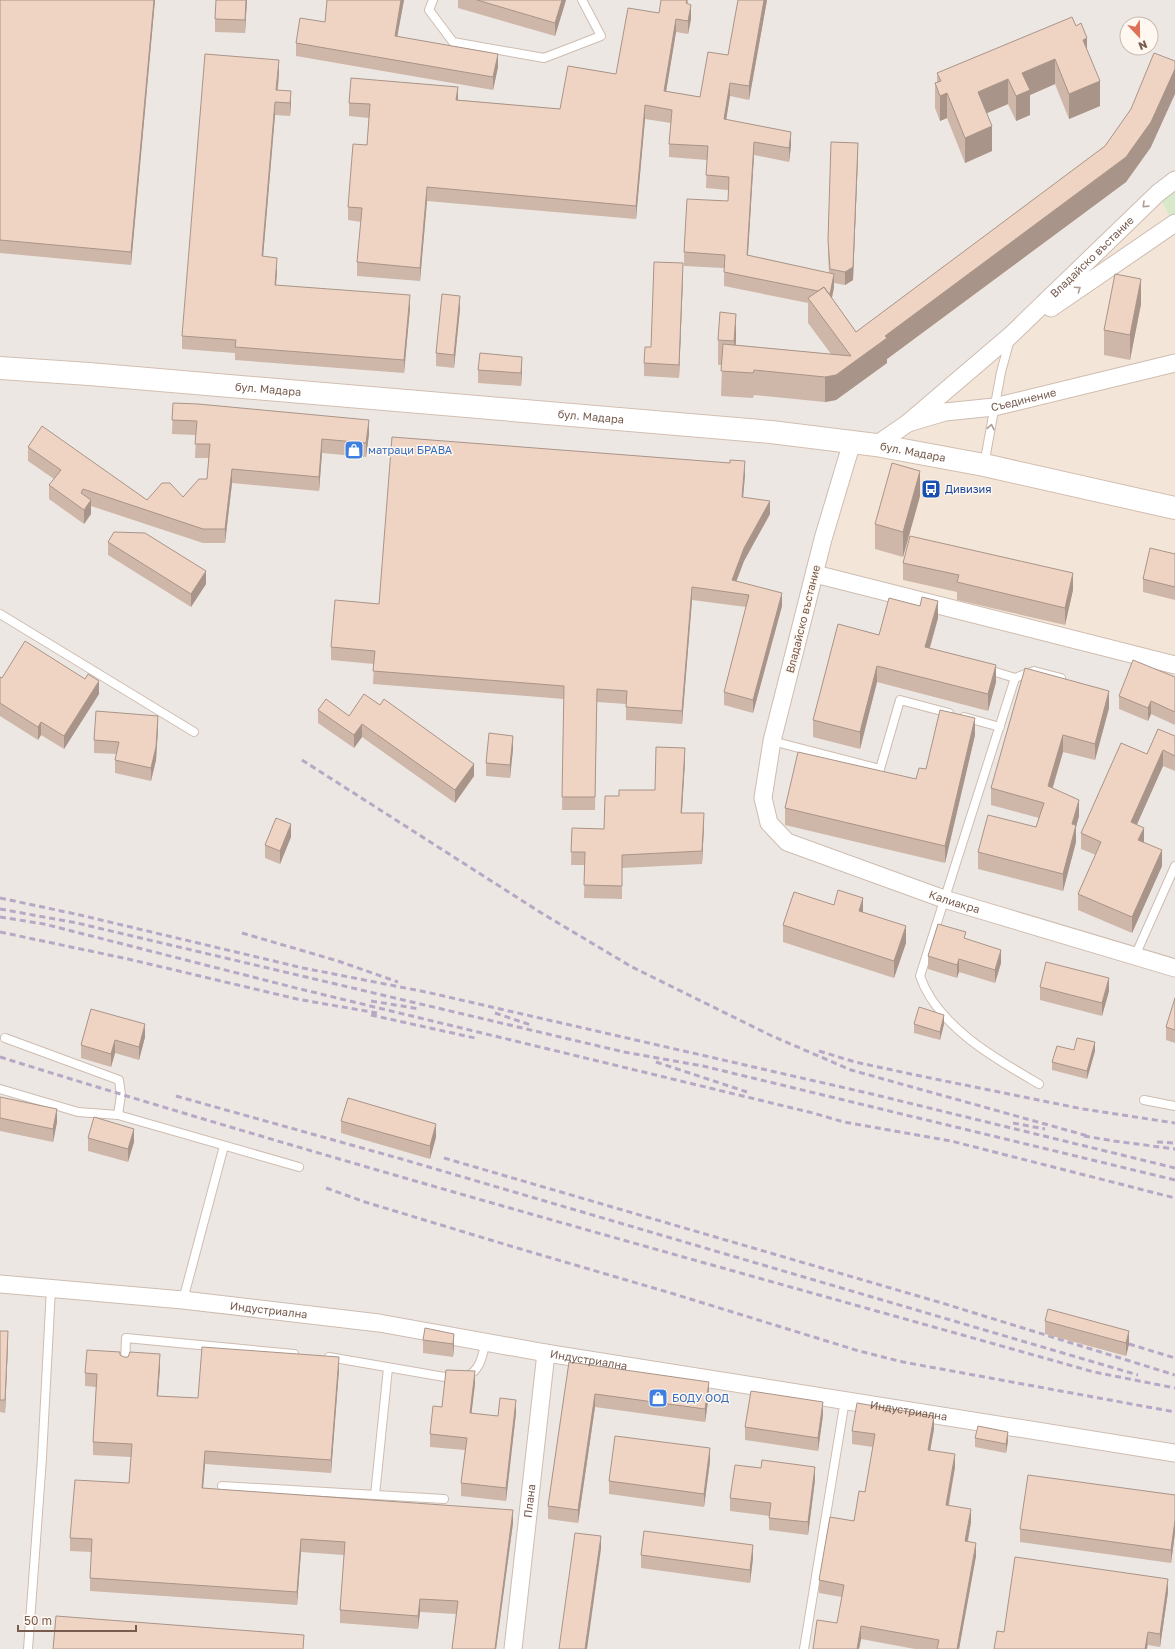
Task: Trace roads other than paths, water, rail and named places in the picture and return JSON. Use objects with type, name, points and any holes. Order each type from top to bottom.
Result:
[{"type":"main road","name":"бул. Мадара","points":[[0,368],[771,432],[876,445],[984,465],[1175,508]]},
{"type":"street","name":"Владайско въстание","points":[[908,424],[1011,335],[1158,193],[1175,180]]},
{"type":"street","name":"Владайско въстание","points":[[1011,335],[1175,223]]},
{"type":"street","name":"Съединение","points":[[876,445],[908,424],[945,412],[994,407],[1175,363]]},
{"type":"street","name":"Владайско въстание","points":[[763,798],[772,740],[823,539],[852,442]]},
{"type":"street","points":[[815,574],[1175,665]]},
{"type":"street","name":"Калиакра","points":[[763,798],[769,823],[787,842],[944,899],[1175,968]]},
{"type":"street","name":"Индустриална","points":[[0,1284],[183,1300],[379,1323],[546,1353],[1175,1452]]},
{"type":"street","name":"Плана","points":[[513,1649],[546,1353]]},
{"type":"lane","points":[[433,0],[429,10],[452,42],[544,58],[601,36],[582,0]]},
{"type":"lane","points":[[984,465],[1001,372],[1011,335]]},
{"type":"lane","points":[[0,614],[194,732]]},
{"type":"lane","points":[[978,666],[1015,678],[1034,670],[1072,681]]},
{"type":"lane","points":[[1015,678],[920,976],[924,988],[957,1029],[995,1059],[1039,1084]]},
{"type":"lane","points":[[772,740],[880,769],[900,700],[1000,727]]},
{"type":"lane","points":[[1135,956],[1175,866]]},
{"type":"lane","points":[[5,1038],[119,1080],[121,1095],[118,1115]]},
{"type":"lane","points":[[0,1089],[78,1112],[118,1115],[299,1167]]},
{"type":"lane","points":[[1144,1100],[1175,1106]]},
{"type":"lane","points":[[183,1300],[224,1146]]},
{"type":"lane","points":[[28,1649],[41,1466],[51,1288]]},
{"type":"lane","points":[[125,1365],[126,1338],[305,1355]]},
{"type":"lane","points":[[321,1356],[457,1379],[471,1375],[477,1370],[486,1342]]},
{"type":"lane","points":[[375,1495],[388,1368]]},
{"type":"lane","points":[[804,1649],[845,1400]]},
{"type":"lane","points":[[222,1486],[444,1499]]},
{"type":"railway","points":[[302,760],[543,914],[632,967],[772,1036],[851,1070],[1088,1136]]},
{"type":"railway","points":[[0,898],[80,915],[303,968],[426,992],[876,1095],[1175,1168]]},
{"type":"railway","points":[[0,909],[77,923],[624,1052],[703,1066],[1175,1180]]},
{"type":"railway","points":[[0,917],[44,924],[300,989],[813,1113],[844,1122],[951,1141],[1175,1198]]},
{"type":"railway","points":[[0,932],[128,959],[297,999],[377,1013]]},
{"type":"railway","points":[[242,933],[338,961],[398,982]]},
{"type":"railway","points":[[371,1001],[420,1009]]},
{"type":"railway","points":[[495,1013],[531,1025]]},
{"type":"railway","points":[[371,1015],[475,1038]]},
{"type":"railway","points":[[819,1051],[855,1062],[1083,1109],[1175,1123]]},
{"type":"railway","points":[[0,1057],[272,1139],[683,1257],[1094,1372],[1175,1388]]},
{"type":"railway","points":[[656,1062],[747,1092]]},
{"type":"railway","points":[[176,1096],[405,1160],[1138,1375]]},
{"type":"railway","points":[[1013,1123],[1045,1129]]},
{"type":"railway","points":[[1084,1136],[1175,1149]]},
{"type":"railway","points":[[1157,1142],[1175,1143]]},
{"type":"railway","points":[[444,1158],[942,1303],[1175,1375]]},
{"type":"railway","points":[[326,1188],[365,1202],[859,1351],[903,1362],[1175,1412]]},
{"type":"railway","points":[[1129,1344],[1175,1358]]},
{"type":"place","name":"матраци БРАВА","points":[[354,450]]},
{"type":"place","name":"Дивизия","points":[[931,489]]},
{"type":"place","name":"БОДУ ООД","points":[[658,1398]]}]
